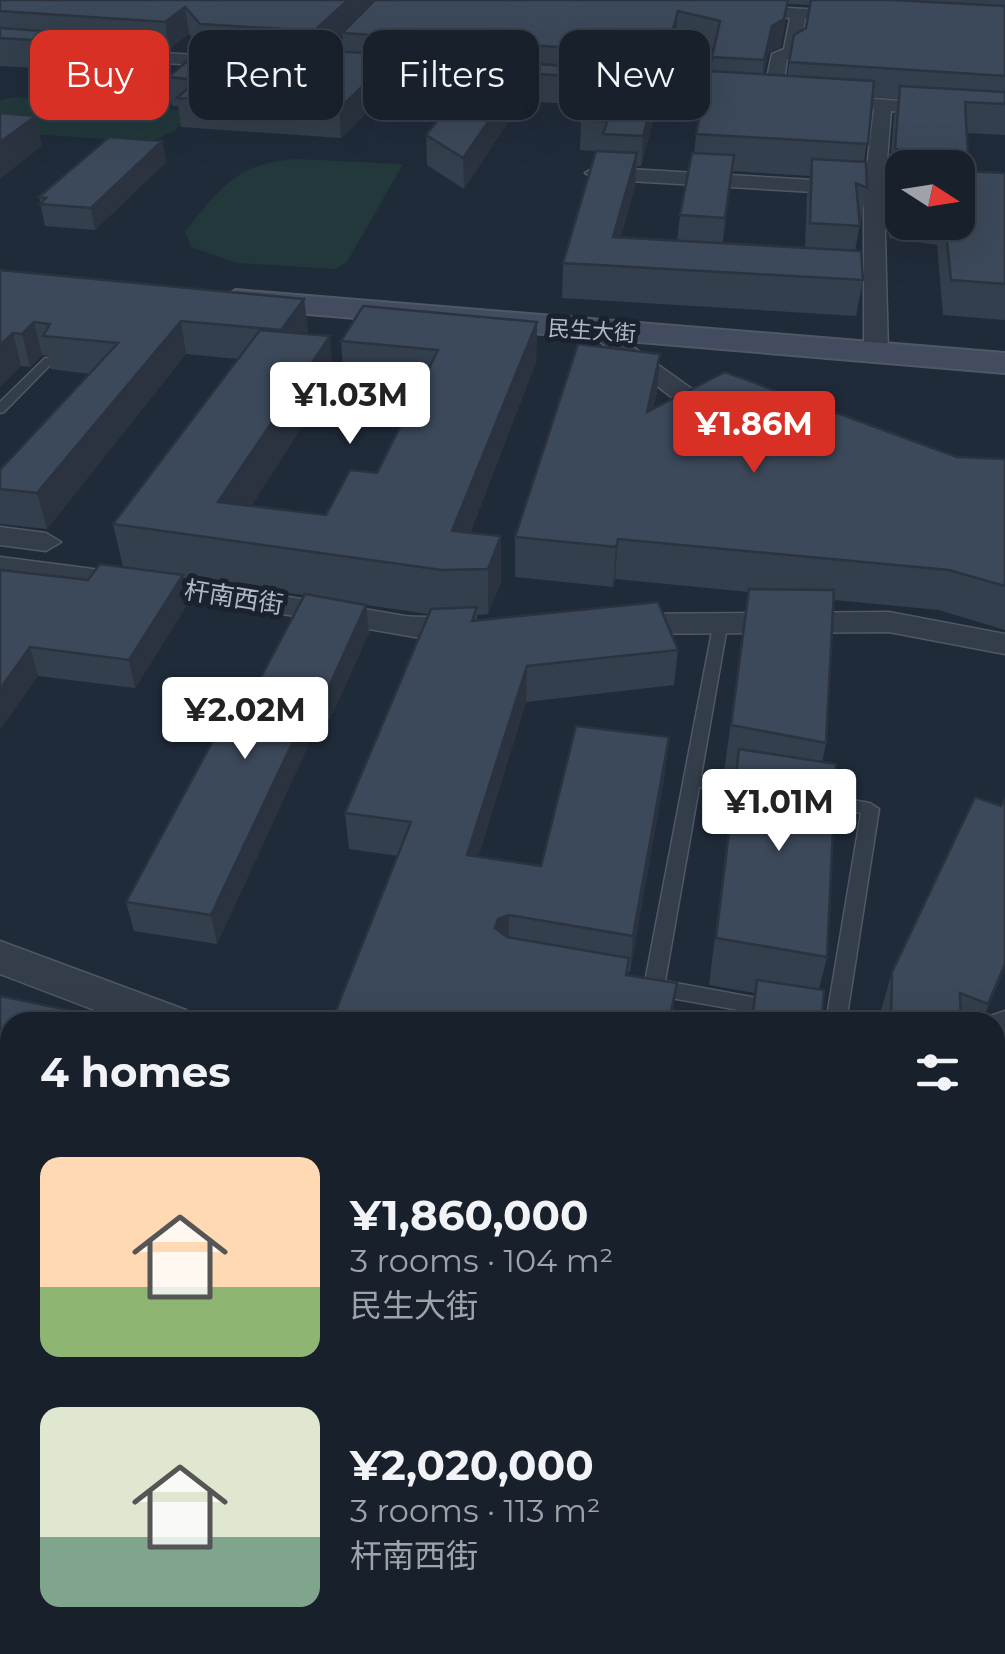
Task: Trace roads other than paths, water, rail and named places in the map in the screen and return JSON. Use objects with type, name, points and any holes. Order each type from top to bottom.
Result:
[{"type":"main road","name":"民生大街","points":[[198,297],[1005,363]]},
{"type":"street","points":[[720,9],[871,18]]},
{"type":"street","points":[[790,98],[780,54],[791,55],[798,14]]},
{"type":"street","points":[[0,47],[189,60]]},
{"type":"street","points":[[710,93],[1005,114]]},
{"type":"street","points":[[876,352],[865,276],[882,104]]},
{"type":"street","points":[[595,172],[885,190]]},
{"type":"street","points":[[602,332],[683,394]]},
{"type":"street","points":[[0,536],[46,542]]},
{"type":"street","name":"杆南西街","points":[[0,566],[220,594],[432,630],[492,628]]},
{"type":"street","points":[[630,595],[602,625],[721,620],[889,622],[1005,644]]},
{"type":"street","points":[[0,957],[145,1012]]},
{"type":"lane","points":[[0,409],[48,360]]},
{"type":"lane","points":[[721,620],[692,780],[645,986],[794,1012]]},
{"type":"lane","points":[[692,780],[870,809],[829,1012]]}]
